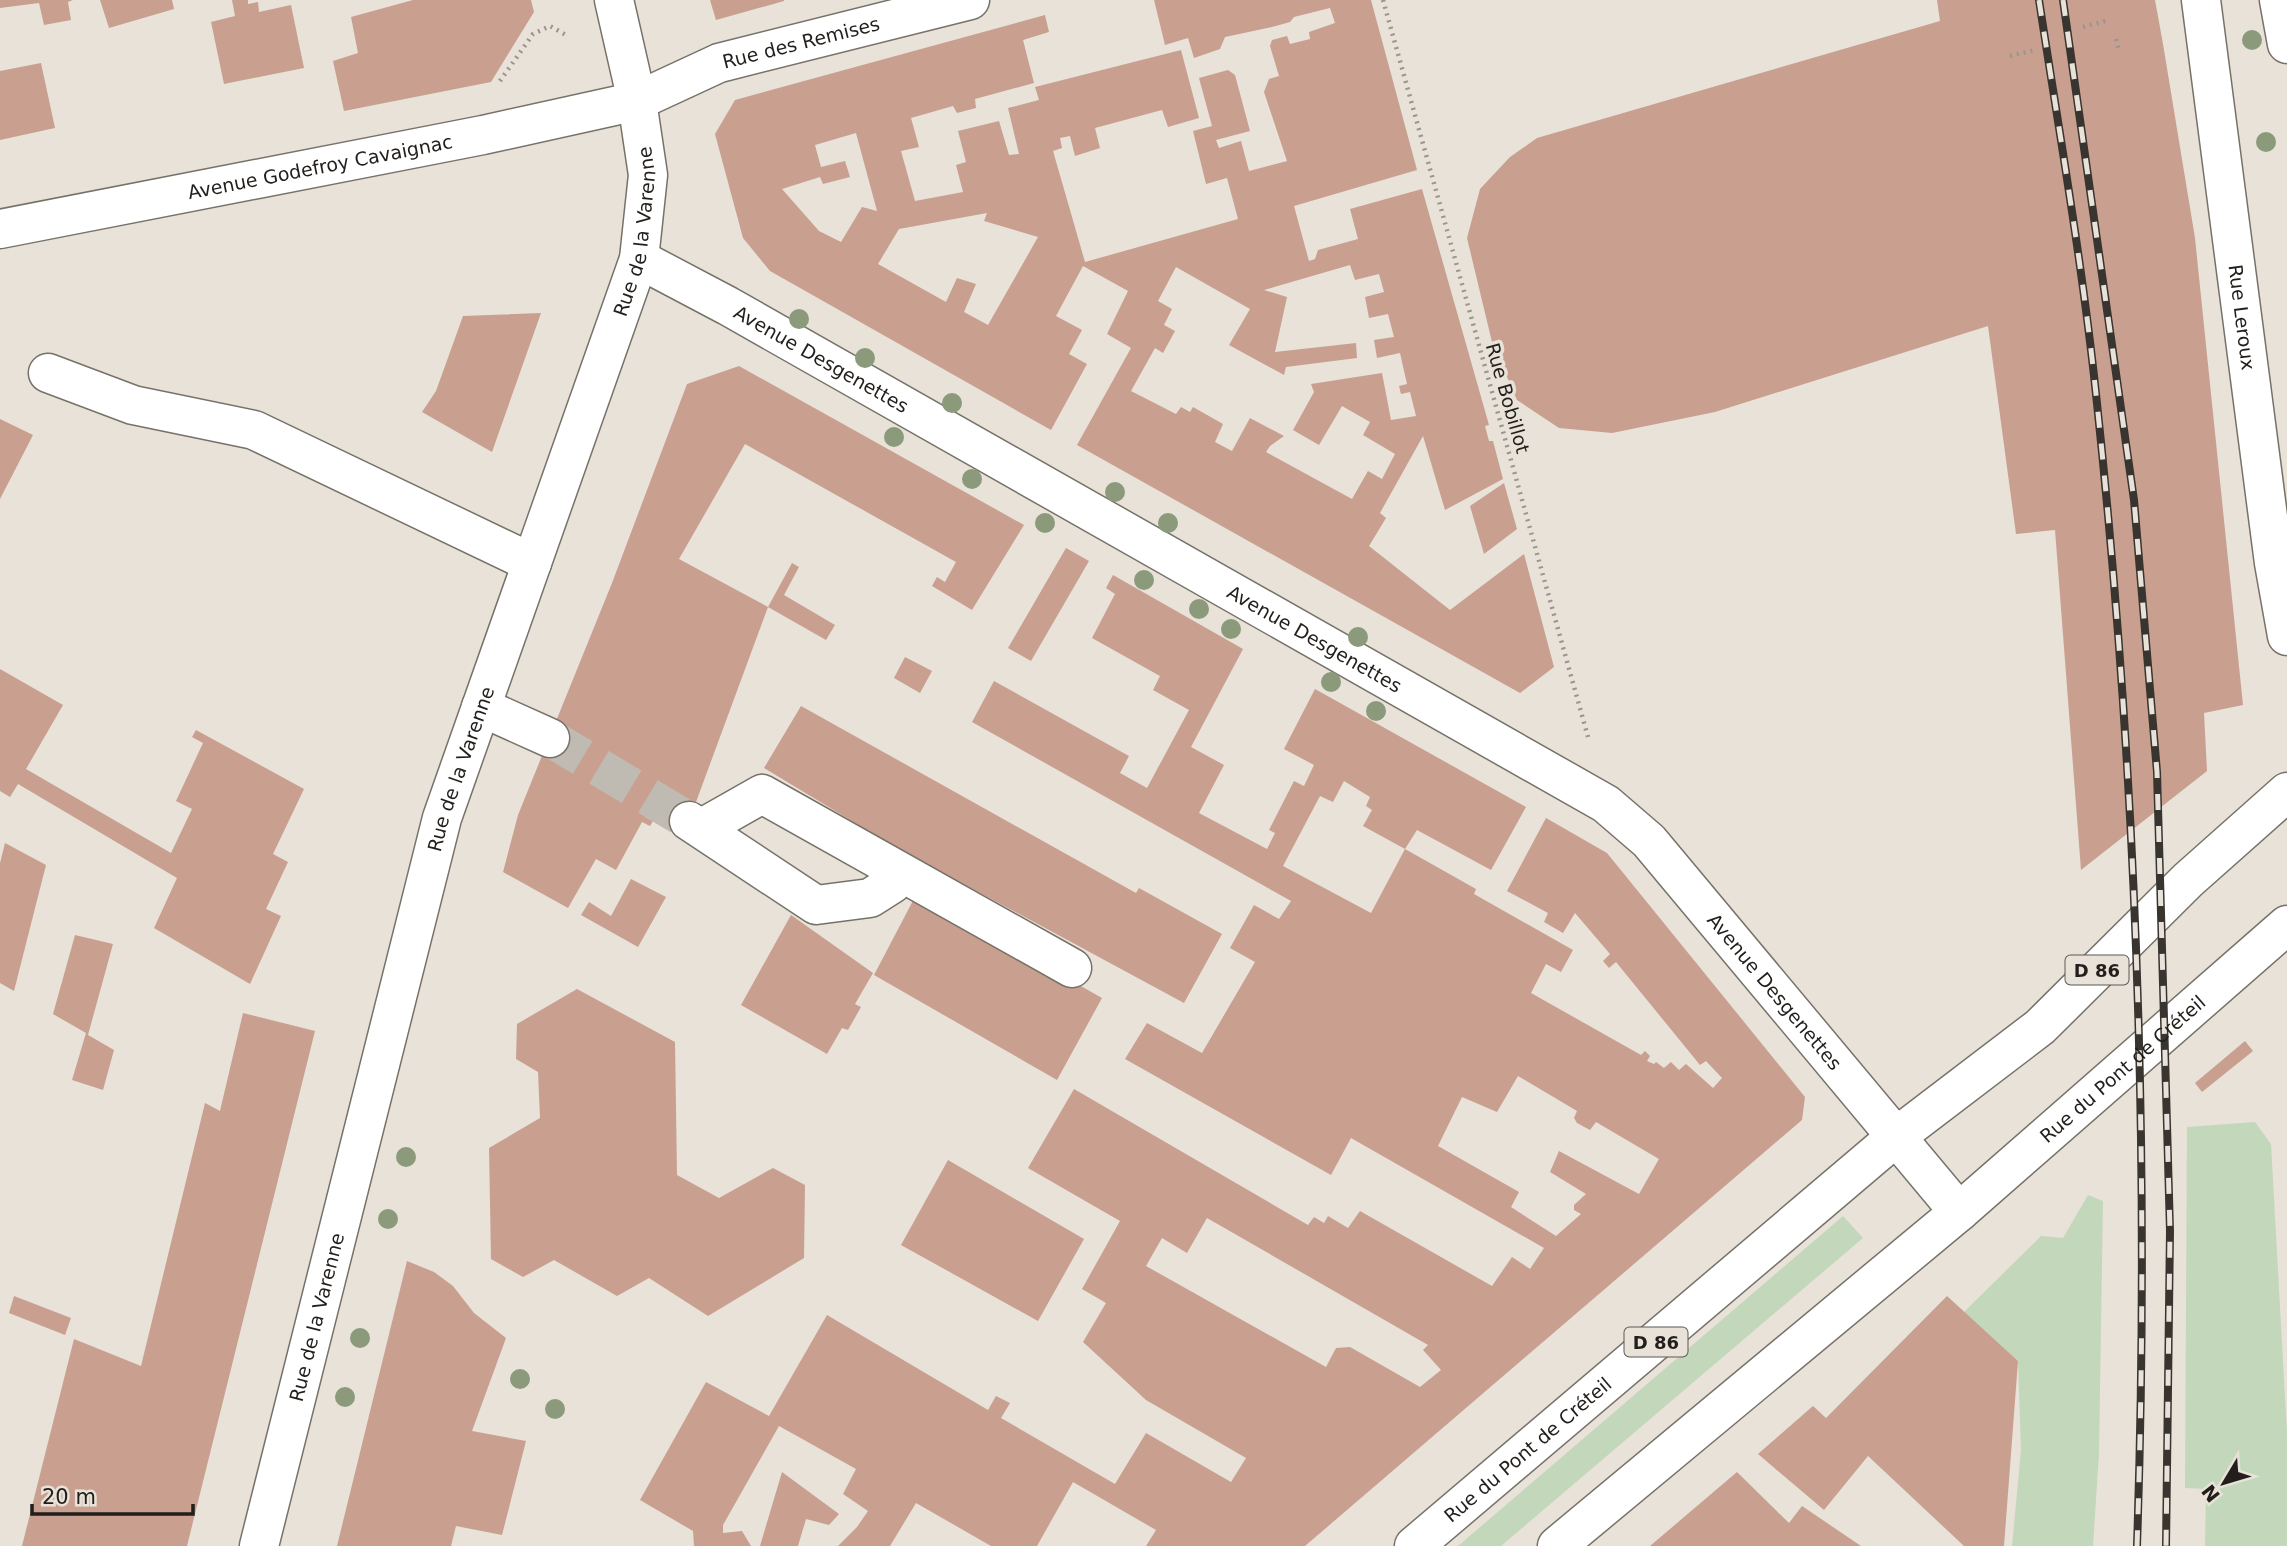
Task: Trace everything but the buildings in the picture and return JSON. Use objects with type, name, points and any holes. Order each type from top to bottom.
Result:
[{"type":"main road","name":"Rue de la Varenne","points":[[259,1546],[442,818],[639,259],[648,175],[637,101],[614,0]]},
{"type":"main road","name":"Rue des Remises","points":[[637,101],[719,63],[970,0]]},
{"type":"main road","name":"Rue Leroux","points":[[2201,0],[2274,563],[2287,636]]},
{"type":"main road","points":[[2280,0],[2287,44]]},
{"type":"main road","name":"Avenue Godefroy Cavaignac","points":[[0,229],[483,135],[637,101]]},
{"type":"main road","name":"Avenue Desgenettes","points":[[639,259],[728,306],[1606,804],[1649,841],[1897,1136]]},
{"type":"main road","points":[[48,373],[132,405],[254,430],[532,563]]},
{"type":"main road","points":[[481,707],[550,738]]},
{"type":"main road","name":"Rue du Pont de Créteil","points":[[1414,1546],[1897,1136],[2040,1027],[2188,880],[2287,792]]},
{"type":"main road","points":[[892,884],[870,898],[816,905],[695,824],[762,794],[1072,968]]},
{"type":"main road","name":"Rue du Pont de Créteil","points":[[1557,1546],[1959,1212],[2287,925]]},
{"type":"main road","points":[[1897,1136],[1959,1212]]},
{"type":"path","name":"Rue Bobillot","points":[[1382,0],[1606,804]]},
{"type":"path","points":[[2083,27],[2109,20]]},
{"type":"path","points":[[496,84],[506,76],[533,34],[550,26],[566,35]]},
{"type":"path","points":[[2116,39],[2119,51]]},
{"type":"path","points":[[2010,56],[2035,50]]},
{"type":"green space","points":[[2255,1122],[2271,1144],[2287,1434],[2287,1546],[2205,1546],[2206,1489],[2185,1488],[2187,1127]]},
{"type":"green space","points":[[2088,1195],[2103,1201],[2099,1453],[2093,1546],[2012,1546],[2021,1450],[2018,1361],[1964,1312],[2041,1236],[2063,1238]]},
{"type":"green space","points":[[1843,1216],[1863,1238],[1501,1546],[1458,1546]]},
{"type":"tunnel","points":[[550,738],[689,821]]},
{"type":"railway","points":[[2039,0],[2070,197],[2096,394],[2122,681],[2137,969],[2141,1113],[2141,1402],[2137,1546]]},
{"type":"railway","points":[[2063,0],[2134,500],[2157,772],[2170,1231],[2166,1546]]}]
